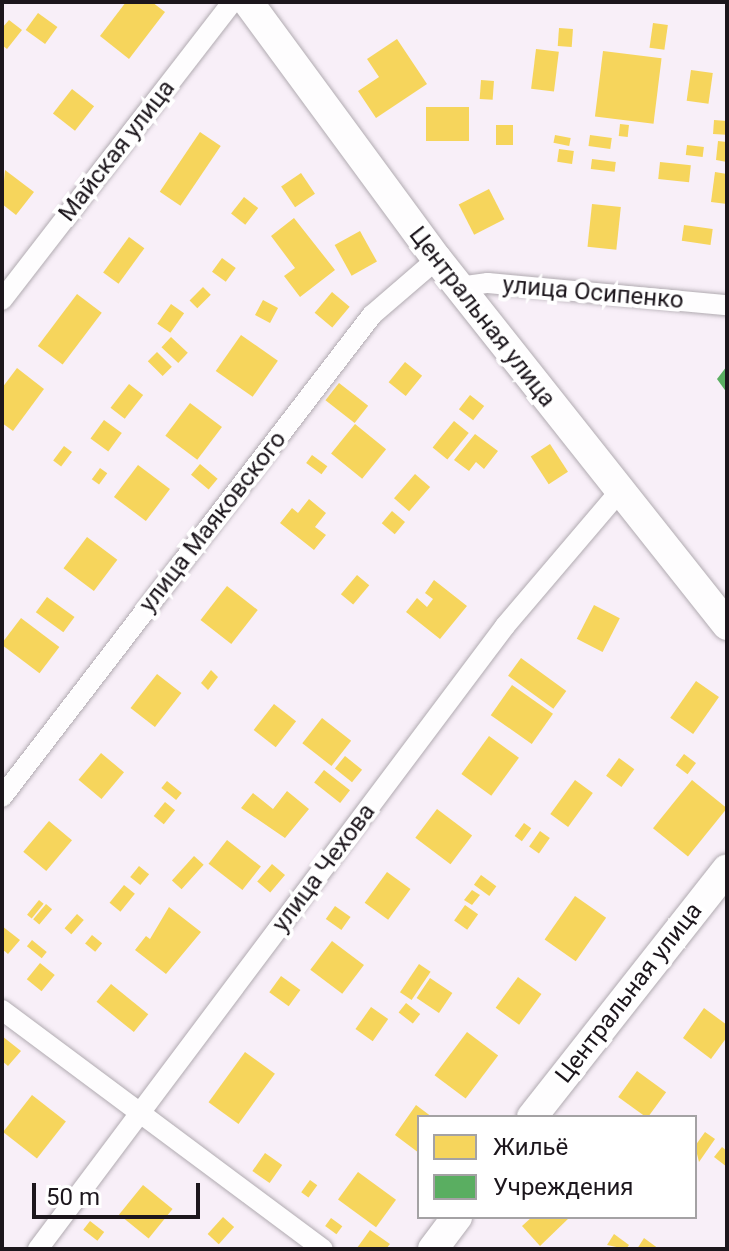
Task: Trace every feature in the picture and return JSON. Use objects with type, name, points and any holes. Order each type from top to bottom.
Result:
[{"type":"street","name":"Майская улица","points":[[2,300],[232,2]]},
{"type":"street","name":"Центральная улица","points":[[248,2],[437,259],[618,493],[727,625]]},
{"type":"street","name":"улица Маяковского","points":[[2,797],[372,315],[437,259]]},
{"type":"street","name":"улица Осипенко","points":[[459,287],[488,283],[727,305]]},
{"type":"street","name":"улица Чехова","points":[[38,1249],[505,626],[618,493]]},
{"type":"street","name":"Центральная улица","points":[[534,1115],[727,869]]},
{"type":"street","points":[[2,1010],[323,1249]]},
{"type":"street","points":[[433,1249],[456,1219]]},
{"type":"building: Жильё","points":[[126,2],[152,2],[165,12],[129,59],[100,36]]},
{"type":"building: Жильё","points":[[38,13],[57,27],[45,44],[26,30]]},
{"type":"building: Жильё","points":[[9,20],[22,30],[7,49],[2,45],[2,28]]},
{"type":"building: Жильё","points":[[653,23],[668,25],[664,50],[650,48]]},
{"type":"building: Жильё","points":[[559,28],[573,29],[572,47],[558,46]]},
{"type":"building: Жильё","points":[[397,39],[427,84],[376,118],[358,91],[379,77],[367,59]]},
{"type":"building: Жильё","points":[[536,49],[559,52],[554,92],[531,89]]},
{"type":"building: Жильё","points":[[603,51],[662,58],[654,124],[595,117]]},
{"type":"building: Жильё","points":[[691,70],[713,73],[708,104],[687,101]]},
{"type":"building: Жильё","points":[[481,80],[494,81],[493,100],[480,99]]},
{"type":"building: Жильё","points":[[72,89],[94,106],[75,131],[53,113]]},
{"type":"building: Жильё","points":[[426,107],[469,107],[469,141],[426,141]]},
{"type":"building: Жильё","points":[[714,120],[727,121],[726,135],[713,134]]},
{"type":"building: Жильё","points":[[620,124],[629,125],[628,137],[619,136]]},
{"type":"building: Жильё","points":[[496,125],[513,125],[513,145],[496,145]]},
{"type":"building: Жильё","points":[[200,132],[221,146],[180,206],[160,192]]},
{"type":"building: Жильё","points":[[555,135],[571,138],[569,146],[553,143]]},
{"type":"building: Жильё","points":[[590,135],[612,138],[610,149],[588,146]]},
{"type":"building: Жильё","points":[[718,141],[727,142],[727,162],[716,160]]},
{"type":"building: Жильё","points":[[687,145],[704,147],[703,157],[686,155]]},
{"type":"building: Жильё","points":[[559,149],[574,151],[572,164],[557,162]]},
{"type":"building: Жильё","points":[[592,159],[616,162],[615,172],[591,169]]},
{"type":"building: Жильё","points":[[660,162],[691,165],[689,182],[658,179]]},
{"type":"building: Жильё","points":[[5,170],[34,192],[16,215],[2,204]]},
{"type":"building: Жильё","points":[[715,172],[727,174],[727,204],[711,202]]},
{"type":"building: Жильё","points":[[301,173],[315,194],[295,207],[281,186]]},
{"type":"building: Жильё","points":[[489,189],[504,219],[474,235],[459,204]]},
{"type":"building: Жильё","points":[[244,197],[258,208],[245,225],[231,214]]},
{"type":"building: Жильё","points":[[592,204],[621,207],[616,250],[588,247]]},
{"type":"building: Жильё","points":[[294,218],[335,270],[300,297],[284,276],[295,268],[271,236]]},
{"type":"building: Жильё","points":[[684,225],[713,229],[710,245],[682,241]]},
{"type":"building: Жильё","points":[[360,231],[377,262],[352,276],[335,245]]},
{"type":"building: Жильё","points":[[129,237],[144,248],[119,284],[103,273]]},
{"type":"building: Жильё","points":[[222,258],[236,268],[226,282],[212,272]]},
{"type":"building: Жильё","points":[[203,287],[211,295],[197,308],[190,300]]},
{"type":"building: Жильё","points":[[332,292],[350,307],[332,327],[315,313]]},
{"type":"building: Жильё","points":[[77,294],[102,313],[63,365],[38,346]]},
{"type":"building: Жильё","points":[[263,300],[278,308],[270,323],[255,315]]},
{"type":"building: Жильё","points":[[171,304],[184,313],[170,333],[157,324]]},
{"type":"building: Жильё","points":[[241,335],[278,361],[253,397],[216,371]]},
{"type":"building: Жильё","points":[[171,337],[188,353],[178,363],[161,347]]},
{"type":"building: Жильё","points":[[157,352],[172,367],[163,376],[148,361]]},
{"type":"building: Жильё","points":[[405,362],[422,376],[406,396],[389,382]]},
{"type":"building: Жильё","points":[[17,368],[44,389],[13,431],[2,423],[2,388]]},
{"type":"building: Жильё","points":[[339,383],[368,406],[355,423],[325,400]]},
{"type":"building: Жильё","points":[[129,384],[143,395],[125,419],[111,408]]},
{"type":"building: Жильё","points":[[470,395],[484,406],[473,420],[459,409]]},
{"type":"building: Жильё","points":[[190,403],[222,427],[197,460],[165,436]]},
{"type":"building: Жильё","points":[[104,420],[122,433],[108,452],[90,439]]},
{"type":"building: Жильё","points":[[454,421],[469,433],[447,459],[433,447]]},
{"type":"building: Жильё","points":[[355,424],[386,449],[362,479],[331,454]]},
{"type":"building: Жильё","points":[[475,434],[498,451],[484,469],[476,462],[469,471],[454,460]]},
{"type":"building: Жильё","points":[[550,444],[568,472],[549,484],[531,457]]},
{"type":"building: Жильё","points":[[64,446],[72,452],[61,466],[53,460]]},
{"type":"building: Жильё","points":[[312,455],[327,466],[321,474],[306,463]]},
{"type":"building: Жильё","points":[[200,464],[218,479],[209,490],[191,475]]},
{"type":"building: Жильё","points":[[138,465],[170,489],[146,521],[114,497]]},
{"type":"building: Жильё","points":[[100,468],[107,473],[99,485],[92,479]]},
{"type":"building: Жильё","points":[[415,474],[430,487],[409,511],[394,498]]},
{"type":"building: Жильё","points":[[309,499],[326,513],[315,527],[326,535],[314,550],[280,523],[292,508],[298,513]]},
{"type":"building: Жильё","points":[[392,511],[405,522],[395,534],[382,523]]},
{"type":"building: Жильё","points":[[87,537],[117,560],[94,591],[64,568]]},
{"type":"building: Жильё","points":[[357,575],[369,585],[353,604],[341,594]]},
{"type":"building: Жильё","points":[[434,580],[467,606],[440,639],[406,612],[417,598],[427,607],[433,599],[425,593]]},
{"type":"building: Жильё","points":[[227,586],[258,610],[231,644],[201,620]]},
{"type":"building: Жильё","points":[[47,597],[75,617],[63,632],[36,612]]},
{"type":"building: Жильё","points":[[594,605],[620,618],[603,652],[577,639]]},
{"type":"building: Жильё","points":[[21,618],[59,647],[39,673],[2,645]]},
{"type":"building: Жильё","points":[[521,658],[566,691],[553,709],[508,676]]},
{"type":"building: Жильё","points":[[211,670],[218,677],[208,690],[201,683]]},
{"type":"building: Жильё","points":[[157,674],[181,693],[155,727],[131,708]]},
{"type":"building: Жильё","points":[[696,681],[719,697],[693,734],[670,718]]},
{"type":"building: Жильё","points":[[512,685],[553,714],[532,744],[491,715]]},
{"type":"building: Жильё","points":[[274,704],[296,721],[276,747],[254,730]]},
{"type":"building: Жильё","points":[[322,718],[351,741],[331,766],[302,743]]},
{"type":"building: Жильё","points":[[489,736],[519,758],[491,796],[461,774]]},
{"type":"building: Жильё","points":[[101,753],[124,772],[101,799],[79,780]]},
{"type":"building: Жильё","points":[[684,754],[696,763],[688,774],[676,765]]},
{"type":"building: Жильё","points":[[345,756],[362,770],[352,782],[335,768]]},
{"type":"building: Жильё","points":[[619,758],[634,769],[621,787],[606,776]]},
{"type":"building: Жильё","points":[[324,770],[350,790],[340,803],[314,783]]},
{"type":"building: Жильё","points":[[575,780],[593,793],[568,827],[550,814]]},
{"type":"building: Жильё","points":[[692,780],[727,808],[688,857],[653,828]]},
{"type":"building: Жильё","points":[[167,781],[182,793],[176,800],[161,788]]},
{"type":"building: Жильё","points":[[287,791],[309,809],[285,838],[241,808],[253,793],[273,809]]},
{"type":"building: Жильё","points":[[165,802],[175,810],[164,824],[154,816]]},
{"type":"building: Жильё","points":[[437,809],[472,835],[450,864],[415,838]]},
{"type":"building: Жильё","points":[[49,821],[72,840],[46,871],[23,852]]},
{"type":"building: Жильё","points":[[524,823],[531,828],[522,841],[515,836]]},
{"type":"building: Жильё","points":[[540,831],[550,838],[539,853],[529,847]]},
{"type":"building: Жильё","points":[[227,840],[261,866],[242,890],[209,864]]},
{"type":"building: Жильё","points":[[194,856],[204,865],[182,889],[172,881]]},
{"type":"building: Жильё","points":[[272,864],[285,875],[270,893],[257,882]]},
{"type":"building: Жильё","points":[[139,866],[149,874],[140,885],[130,877]]},
{"type":"building: Жильё","points":[[387,872],[410,889],[388,920],[365,903]]},
{"type":"building: Жильё","points":[[481,875],[496,886],[489,896],[474,885]]},
{"type":"building: Жильё","points":[[124,885],[135,894],[120,912],[110,903]]},
{"type":"building: Жильё","points":[[472,890],[480,895],[472,905],[464,900]]},
{"type":"building: Жильё","points":[[575,896],[606,918],[576,961],[545,939]]},
{"type":"building: Жильё","points":[[39,900],[44,904],[32,919],[27,915]]},
{"type":"building: Жильё","points":[[46,904],[52,909],[39,924],[33,919]]},
{"type":"building: Жильё","points":[[465,905],[478,914],[467,930],[454,921]]},
{"type":"building: Жильё","points":[[335,906],[351,917],[341,930],[326,919]]},
{"type":"building: Жильё","points":[[169,907],[201,932],[166,974],[135,950],[146,936],[150,939]]},
{"type":"building: Жильё","points":[[77,914],[84,920],[71,934],[65,928]]},
{"type":"building: Жильё","points":[[2,926],[20,940],[8,954],[2,949]]},
{"type":"building: Жильё","points":[[92,935],[102,943],[95,952],[85,944]]},
{"type":"building: Жильё","points":[[32,940],[47,952],[42,958],[27,946]]},
{"type":"building: Жильё","points":[[332,941],[364,965],[342,994],[310,970]]},
{"type":"building: Жильё","points":[[40,963],[55,975],[42,991],[27,979]]},
{"type":"building: Жильё","points":[[419,964],[431,972],[412,1000],[400,992]]},
{"type":"building: Жильё","points":[[281,976],[300,990],[289,1006],[269,992]]},
{"type":"building: Жильё","points":[[518,977],[541,994],[519,1025],[496,1008]]},
{"type":"building: Жильё","points":[[430,978],[452,993],[439,1013],[417,998]]},
{"type":"building: Жильё","points":[[111,984],[148,1014],[134,1032],[97,1002]]},
{"type":"building: Жильё","points":[[406,1003],[420,1014],[413,1024],[399,1012]]},
{"type":"building: Жильё","points":[[371,1007],[388,1019],[373,1041],[356,1029]]},
{"type":"building: Жильё","points":[[704,1008],[727,1025],[727,1037],[711,1059],[683,1038]]},
{"type":"building: Жильё","points":[[467,1032],[498,1055],[466,1099],[435,1075]]},
{"type":"building: Жильё","points":[[2,1036],[21,1051],[8,1066],[2,1061]]},
{"type":"building: Жильё","points":[[245,1052],[275,1074],[238,1124],[209,1102]]},
{"type":"building: Жильё","points":[[637,1071],[666,1092],[650,1115],[643,1115],[618,1097]]},
{"type":"building: Жильё","points":[[32,1095],[66,1121],[37,1159],[3,1132]]},
{"type":"building: Жильё","points":[[416,1105],[429,1115],[417,1115],[417,1152],[395,1135]]},
{"type":"building: Жильё","points":[[705,1132],[715,1139],[699,1162],[697,1154],[697,1143]]},
{"type":"building: Жильё","points":[[722,1147],[727,1151],[727,1167],[714,1157]]},
{"type":"building: Жильё","points":[[265,1153],[282,1165],[270,1183],[252,1171]]},
{"type":"building: Жильё","points":[[358,1172],[396,1200],[376,1227],[338,1200]]},
{"type":"building: Жильё","points":[[310,1180],[317,1185],[308,1197],[301,1192]]},
{"type":"building: Жильё","points":[[143,1185],[173,1209],[149,1238],[119,1215]]},
{"type":"building: Жильё","points":[[223,1217],[234,1227],[219,1244],[208,1234]]},
{"type":"building: Жильё","points":[[331,1218],[342,1226],[336,1234],[325,1226]]},
{"type":"building: Жильё","points":[[530,1219],[568,1219],[540,1246],[522,1226]]},
{"type":"building: Жильё","points":[[90,1221],[104,1232],[97,1241],[83,1230]]},
{"type":"building: Жильё","points":[[370,1230],[390,1244],[386,1249],[357,1248]]},
{"type":"building: Жильё","points":[[614,1234],[629,1245],[626,1249],[607,1245]]},
{"type":"building: Жильё","points":[[644,1238],[659,1249],[637,1249]]},
{"type":"building: Учреждения","points":[[727,366],[727,393],[717,379]]}]
